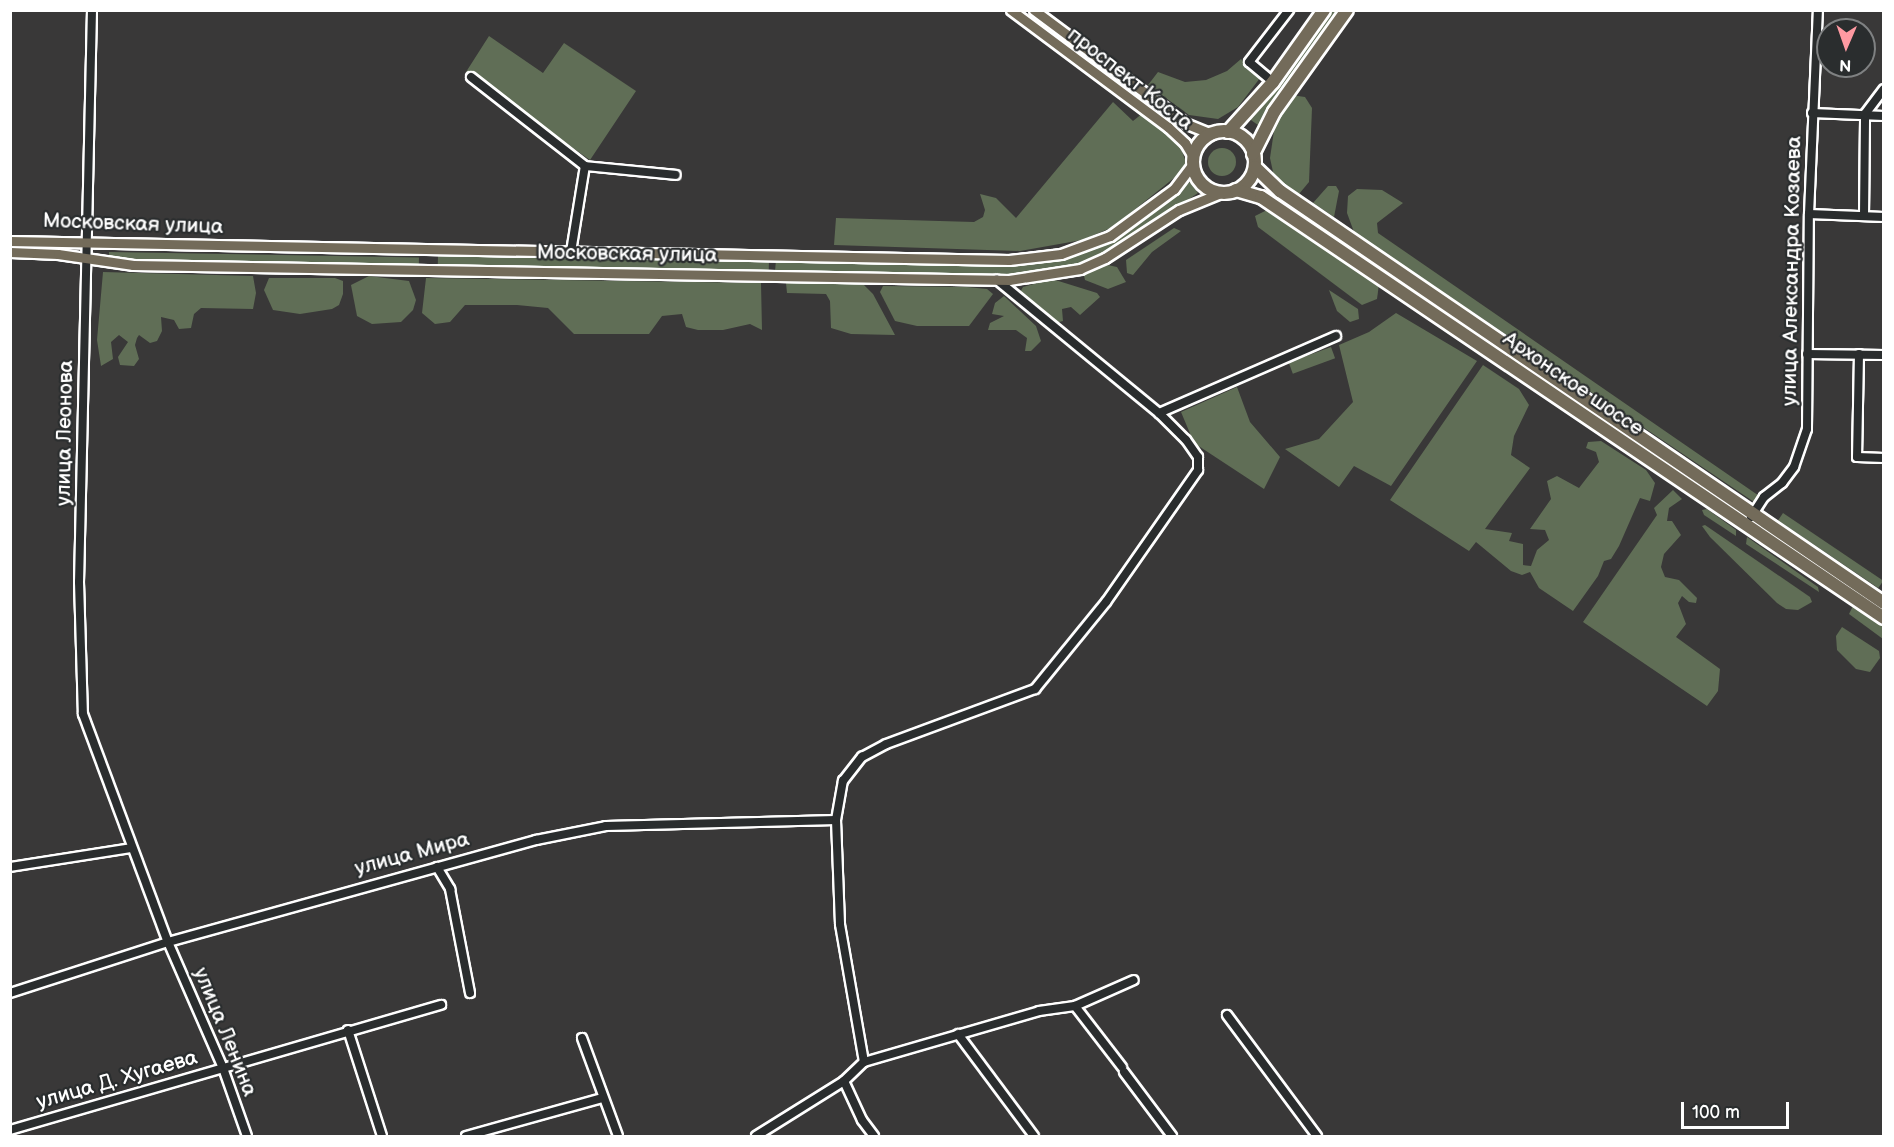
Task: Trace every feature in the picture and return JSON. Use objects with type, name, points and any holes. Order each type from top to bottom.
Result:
[{"type":"highway","points":[[1228,132],[1273,82],[1324,10]]},
{"type":"highway","points":[[1253,154],[1269,119],[1347,10]]},
{"type":"highway","points":[[1228,132],[1242,137],[1253,154],[1255,167],[1248,181],[1236,190],[1223,192],[1205,186],[1193,161],[1200,143],[1212,134],[1228,132]]},
{"type":"highway","name":"Архонское шоссе","points":[[1255,167],[1275,188],[1884,603]]},
{"type":"highway","name":"Архонское шоссе","points":[[1236,190],[1262,196],[1745,526],[1884,618]]},
{"type":"main road","name":"проспект Коста","points":[[1011,10],[1168,127],[1185,143],[1193,161]]},
{"type":"main road","name":"проспект Коста","points":[[1034,10],[1187,124],[1212,134]]},
{"type":"main road","name":"Московская улица","points":[[10,241],[1009,260],[1042,257],[1089,246],[1120,230],[1174,189],[1193,161]]},
{"type":"main road","name":"Московская улица","points":[[10,252],[58,254],[133,265],[997,280],[1080,269],[1120,250],[1179,210],[1223,192]]},
{"type":"street","name":"улица Леонова","points":[[92,10],[86,241],[80,686],[90,739],[168,942]]},
{"type":"street","points":[[1273,82],[1249,62],[1289,10]]},
{"type":"street","name":"улица Александра Козаева","points":[[1745,526],[1764,497],[1782,483],[1804,448],[1807,429],[1809,214],[1818,10]]},
{"type":"street","points":[[471,77],[585,165],[676,175]]},
{"type":"street","points":[[1864,216],[1865,114],[1884,89]]},
{"type":"street","points":[[1812,113],[1884,116]]},
{"type":"street","points":[[571,252],[585,165]]},
{"type":"street","points":[[1809,214],[1884,217]]},
{"type":"street","points":[[864,1062],[840,924],[836,820],[838,796],[847,774],[862,757],[885,744],[954,717],[1025,696],[1045,678],[1106,602],[1194,479],[1197,458],[1160,413],[997,280]]},
{"type":"street","points":[[1160,413],[1336,336]]},
{"type":"street","points":[[1807,354],[1884,355]]},
{"type":"street","points":[[1859,354],[1857,457],[1884,458]]},
{"type":"street","name":"улица Мира","points":[[10,993],[168,942],[437,867],[606,826],[836,820]]},
{"type":"street","points":[[10,867],[133,849]]},
{"type":"street","points":[[437,867],[450,889],[470,993]]},
{"type":"street","name":"улица Ленина","points":[[168,942],[223,1068],[247,1137]]},
{"type":"street","points":[[756,1137],[844,1080],[864,1062],[1039,1011],[1075,1006],[1134,980]]},
{"type":"street","name":"улица Д. Хугаева","points":[[10,1130],[348,1030],[441,1005]]},
{"type":"street","points":[[1075,1006],[1172,1137]]},
{"type":"street","points":[[1227,1015],[1317,1137]]},
{"type":"street","points":[[348,1030],[382,1137]]},
{"type":"street","points":[[958,1034],[1034,1137]]},
{"type":"street","points":[[582,1038],[618,1137]]},
{"type":"street","points":[[844,1080],[862,1120],[874,1137]]},
{"type":"street","points":[[466,1137],[602,1098]]},
{"type":"green space","points":[[1328,11],[1341,11],[1258,125],[1248,118]]},
{"type":"green space","points":[[489,36],[543,73],[564,43],[636,91],[590,160],[466,72]]},
{"type":"green space","points":[[1241,59],[1260,78],[1238,107],[1218,119],[1189,115],[1148,85],[1158,72],[1185,82],[1206,80],[1227,71]]},
{"type":"green space","points":[[1291,95],[1305,97],[1312,108],[1309,182],[1299,194],[1290,193],[1275,181],[1270,158],[1275,124]]},
{"type":"green space","points":[[1113,102],[1133,121],[1143,113],[1178,141],[1186,162],[1179,174],[1113,227],[1082,240],[1020,251],[834,245],[836,218],[974,222],[983,217],[985,210],[980,194],[996,198],[1016,218]]},
{"type":"green space","points":[[1222,148],[1232,152],[1236,162],[1232,172],[1222,176],[1212,172],[1208,162],[1212,152]]},
{"type":"green space","points":[[1190,182],[1198,193],[1114,250],[1073,267],[1005,277],[775,272],[776,259],[1015,265],[1061,258],[1122,233]]},
{"type":"green space","points":[[1328,186],[1336,186],[1339,191],[1334,217],[1313,203]]},
{"type":"green space","points":[[1357,189],[1382,190],[1403,203],[1377,223],[1378,233],[1765,500],[1760,506],[1354,232],[1347,213],[1348,196]]},
{"type":"green space","points":[[1269,209],[1379,284],[1377,299],[1362,305],[1258,227],[1255,216]]},
{"type":"green space","points":[[1174,228],[1181,231],[1152,252],[1133,275],[1127,273],[1126,260]]},
{"type":"green space","points":[[109,252],[419,257],[419,266],[109,261]]},
{"type":"green space","points":[[438,254],[769,260],[769,273],[438,267]]},
{"type":"green space","points":[[1103,264],[1117,267],[1126,282],[1108,289],[1085,280],[1083,271]]},
{"type":"green space","points":[[103,272],[253,276],[256,293],[253,309],[201,308],[194,314],[191,328],[179,329],[174,320],[161,317],[162,331],[157,341],[150,343],[139,335],[137,338],[135,345],[139,359],[134,366],[120,365],[118,357],[128,342],[119,335],[111,342],[113,359],[101,366],[97,340]]},
{"type":"green space","points":[[369,276],[409,281],[416,300],[413,310],[401,322],[372,324],[357,316],[351,285]]},
{"type":"green space","points":[[269,278],[335,278],[343,281],[343,294],[339,305],[332,309],[300,314],[273,310],[264,290]]},
{"type":"green space","points":[[426,278],[761,283],[762,330],[750,324],[723,330],[698,330],[686,327],[682,314],[662,316],[649,334],[574,334],[548,308],[517,305],[465,305],[450,322],[435,324],[422,313]]},
{"type":"green space","points":[[1052,279],[1097,293],[1100,297],[1080,315],[1071,307],[1062,309],[1063,321],[1055,323],[1019,294],[1023,287]]},
{"type":"green space","points":[[839,282],[864,285],[873,294],[895,335],[851,334],[831,328],[830,301],[826,294],[787,293],[786,283]]},
{"type":"green space","points":[[883,286],[967,287],[987,289],[993,294],[969,326],[917,326],[895,321],[880,292]]},
{"type":"green space","points":[[1329,290],[1358,309],[1359,319],[1350,322],[1337,311]]},
{"type":"green space","points":[[1004,296],[1036,326],[1041,341],[1031,351],[1025,351],[1027,338],[1016,330],[988,330],[990,323],[1004,316],[992,314],[995,303]]},
{"type":"green space","points":[[1396,313],[1477,361],[1391,486],[1354,466],[1339,487],[1285,449],[1319,439],[1353,402],[1339,345],[1369,332]]},
{"type":"green space","points":[[1331,347],[1335,358],[1293,374],[1289,362]]},
{"type":"green space","points":[[1483,365],[1519,389],[1529,405],[1514,436],[1511,455],[1530,468],[1485,529],[1512,533],[1509,541],[1523,544],[1523,565],[1531,566],[1537,550],[1549,540],[1545,530],[1530,529],[1551,499],[1547,481],[1557,476],[1579,488],[1599,462],[1596,452],[1586,448],[1588,442],[1601,441],[1646,470],[1655,483],[1650,501],[1640,498],[1619,546],[1611,559],[1604,561],[1598,576],[1573,611],[1539,588],[1530,572],[1522,575],[1511,571],[1476,542],[1469,551],[1390,500]]},
{"type":"green space","points":[[1237,387],[1250,422],[1280,457],[1264,489],[1194,443],[1181,412]]},
{"type":"green space","points":[[1673,490],[1682,499],[1669,508],[1667,521],[1672,521],[1681,535],[1664,554],[1661,567],[1665,577],[1679,580],[1697,598],[1696,603],[1689,602],[1682,596],[1678,603],[1686,624],[1676,637],[1720,669],[1718,691],[1707,706],[1583,622],[1657,515],[1654,508]]},
{"type":"green space","points":[[1707,509],[1736,530],[1736,536],[1704,515],[1702,510]]},
{"type":"green space","points":[[1783,513],[1883,581],[1878,588],[1778,520]]},
{"type":"green space","points":[[1705,525],[1810,597],[1812,602],[1798,610],[1786,609],[1777,603],[1710,537],[1702,526]]},
{"type":"green space","points":[[1747,537],[1818,587],[1819,592],[1746,544]]},
{"type":"green space","points":[[1853,606],[1883,624],[1883,639],[1849,614]]},
{"type":"green space","points":[[1842,627],[1879,651],[1880,658],[1870,672],[1856,669],[1837,650],[1836,636]]}]
